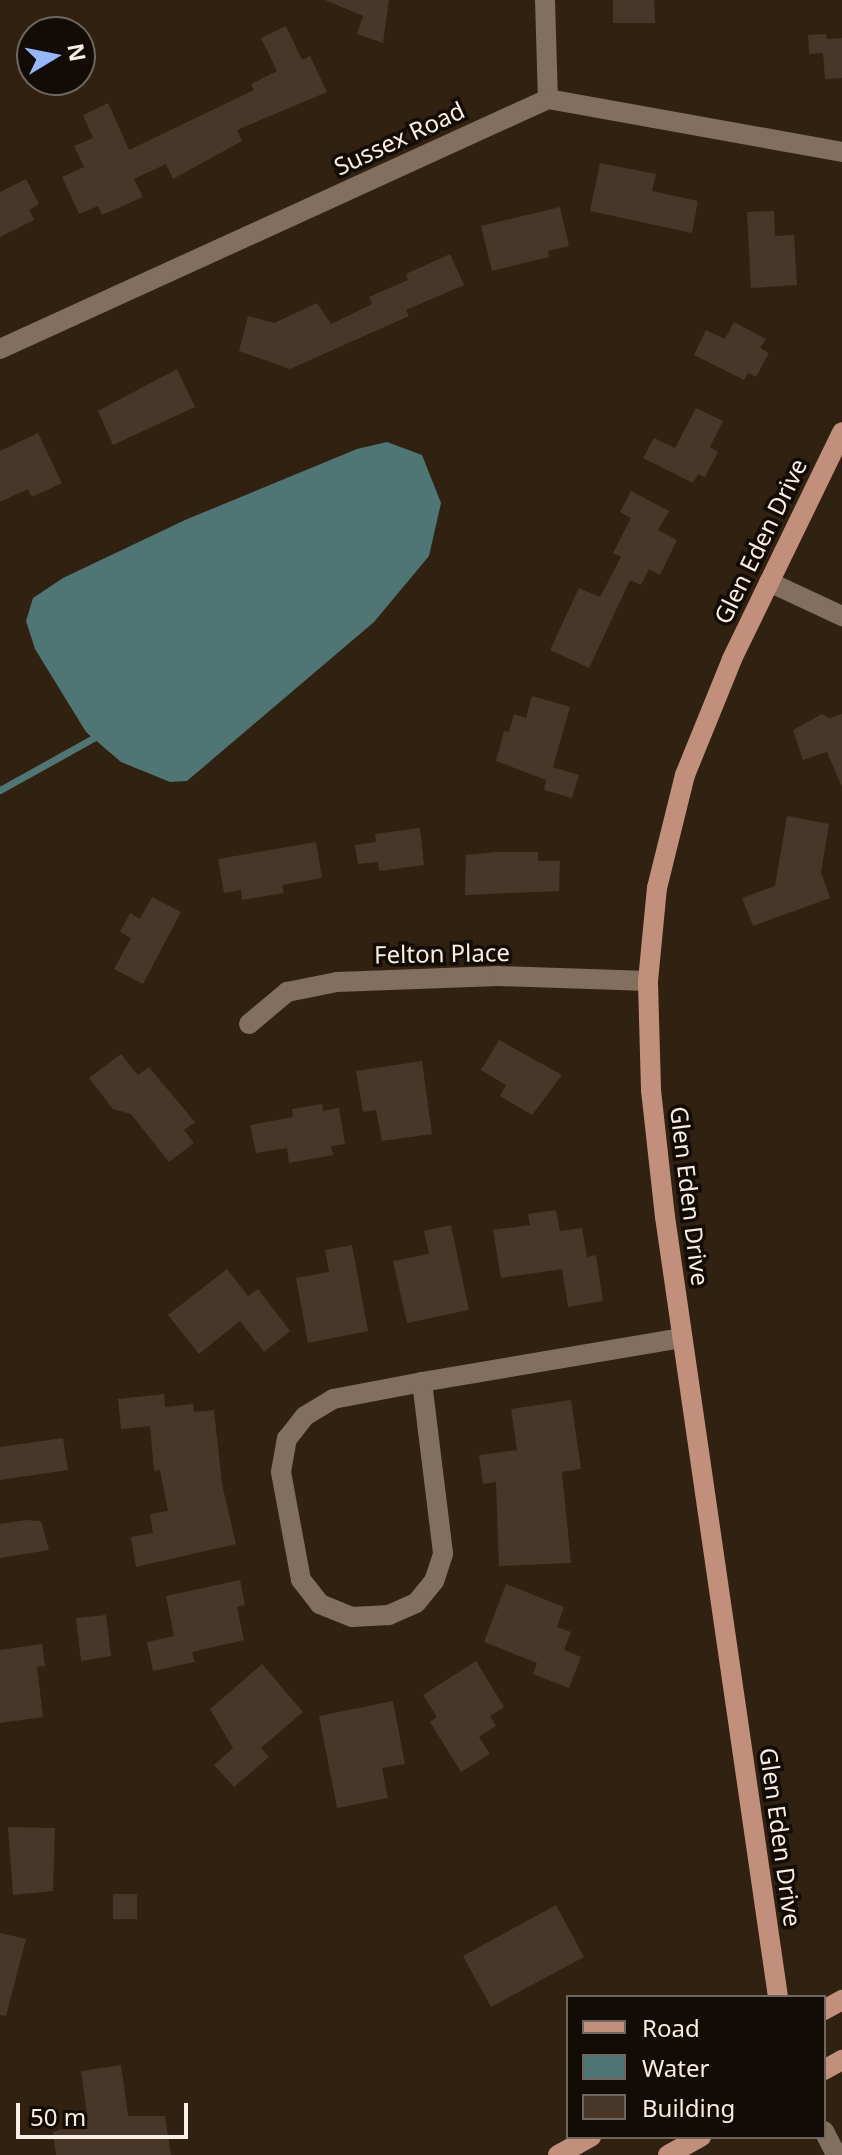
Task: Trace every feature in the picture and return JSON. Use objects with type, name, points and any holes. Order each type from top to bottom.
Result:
[{"type":"main road","name":"Glen Eden Drive","points":[[778,1995],[682,1338],[651,1090],[648,981],[657,888],[685,775],[769,582],[842,432]]},
{"type":"main road","points":[[558,2155],[587,2139]]},
{"type":"main road","points":[[668,2155],[697,2139]]},
{"type":"street","points":[[545,0],[548,99],[842,152]]},
{"type":"street","name":"Sussex Road","points":[[0,349],[548,99]]},
{"type":"street","points":[[769,582],[842,616]]},
{"type":"street","name":"Felton Place","points":[[249,1024],[287,992],[337,982],[498,976],[648,981]]},
{"type":"street","points":[[422,1382],[444,1525],[443,1554],[434,1581],[416,1603],[389,1615],[352,1617],[320,1604],[301,1580],[281,1472],[287,1439],[305,1416],[333,1399],[422,1382],[682,1338]]},
{"type":"street","points":[[826,2135],[836,2155]]},
{"type":"water","points":[[387,442],[422,455],[441,503],[429,556],[374,622],[187,781],[170,782],[121,762],[86,732],[35,649],[26,621],[33,598],[63,578],[185,520],[357,449]]},
{"type":"building","points":[[325,0],[389,0],[383,43],[357,34],[363,16]]},
{"type":"building","points":[[613,0],[654,0],[655,23],[613,23]]},
{"type":"building","points":[[286,26],[302,60],[310,56],[327,92],[237,130],[242,141],[173,179],[166,164],[134,179],[143,197],[102,215],[98,206],[79,214],[62,177],[84,167],[74,146],[93,138],[83,115],[108,103],[129,150],[254,90],[251,84],[277,71],[261,38]]},
{"type":"building","points":[[826,34],[827,39],[842,38],[842,78],[825,79],[823,53],[809,54],[808,35]]},
{"type":"building","points":[[600,163],[656,174],[652,191],[698,201],[692,233],[590,211]]},
{"type":"building","points":[[26,179],[39,204],[29,210],[34,220],[0,237],[0,192]]},
{"type":"building","points":[[560,207],[569,246],[548,251],[549,257],[492,271],[481,226]]},
{"type":"building","points":[[774,211],[775,236],[794,235],[797,285],[751,288],[747,212]]},
{"type":"building","points":[[450,254],[464,285],[406,310],[409,316],[290,369],[239,351],[248,316],[274,323],[317,303],[331,324],[372,304],[369,297],[408,280],[406,274]]},
{"type":"building","points":[[734,322],[766,339],[760,348],[769,353],[756,377],[748,373],[744,380],[694,355],[706,330],[725,339]]},
{"type":"building","points":[[177,369],[195,407],[113,445],[98,411]]},
{"type":"building","points":[[696,408],[723,421],[710,447],[718,452],[705,477],[698,474],[693,483],[643,458],[654,438],[675,448]]},
{"type":"building","points":[[38,433],[62,483],[32,497],[28,489],[0,502],[0,451]]},
{"type":"building","points":[[631,491],[669,511],[658,530],[677,540],[660,575],[649,569],[641,585],[630,580],[589,668],[550,650],[579,588],[600,597],[621,557],[613,553],[631,518],[620,512]]},
{"type":"building","points":[[532,696],[570,707],[553,767],[579,775],[572,798],[544,790],[546,780],[496,761],[504,731],[509,732],[514,714],[526,718]]},
{"type":"building","points":[[822,714],[829,718],[842,714],[842,787],[827,752],[803,760],[793,730]]},
{"type":"building","points":[[787,816],[829,824],[821,872],[830,898],[753,926],[742,898],[775,886]]},
{"type":"building","points":[[420,828],[424,865],[379,871],[378,862],[358,864],[355,845],[376,842],[375,834]]},
{"type":"building","points":[[316,842],[322,878],[282,885],[284,893],[242,900],[241,890],[224,893],[218,859]]},
{"type":"building","points":[[538,852],[538,861],[560,861],[559,891],[465,895],[466,855]]},
{"type":"building","points":[[152,897],[181,912],[143,984],[114,969],[131,938],[120,932],[130,913],[140,919]]},
{"type":"building","points":[[499,1040],[562,1075],[532,1115],[500,1096],[506,1085],[481,1070]]},
{"type":"building","points":[[121,1054],[138,1075],[149,1067],[195,1122],[184,1130],[194,1143],[169,1162],[131,1114],[113,1109],[89,1078]]},
{"type":"building","points":[[422,1061],[432,1134],[382,1141],[376,1110],[363,1112],[356,1071]]},
{"type":"building","points":[[322,1104],[323,1111],[339,1108],[345,1144],[331,1146],[333,1155],[289,1163],[287,1148],[256,1153],[250,1125],[293,1117],[292,1109]]},
{"type":"building","points":[[556,1210],[560,1231],[582,1228],[587,1257],[596,1255],[603,1301],[568,1307],[562,1269],[501,1278],[493,1230],[530,1225],[528,1214]]},
{"type":"building","points":[[451,1225],[469,1310],[407,1323],[393,1261],[429,1254],[424,1231]]},
{"type":"building","points":[[352,1245],[368,1331],[308,1343],[296,1278],[329,1272],[325,1250]]},
{"type":"building","points":[[227,1269],[248,1296],[258,1289],[290,1331],[264,1352],[240,1321],[199,1354],[168,1315]]},
{"type":"building","points":[[164,1394],[165,1407],[193,1404],[194,1412],[214,1410],[222,1484],[236,1544],[136,1567],[131,1537],[153,1533],[150,1514],[168,1511],[160,1470],[154,1471],[150,1426],[121,1429],[118,1399]]},
{"type":"building","points":[[571,1400],[581,1469],[562,1472],[571,1563],[499,1566],[496,1482],[483,1484],[479,1455],[517,1450],[511,1409]]},
{"type":"building","points":[[63,1438],[68,1470],[0,1480],[0,1447]]},
{"type":"building","points":[[41,1521],[49,1550],[0,1558],[0,1524]]},
{"type":"building","points":[[240,1580],[245,1605],[237,1607],[244,1640],[192,1652],[195,1662],[153,1671],[147,1642],[174,1636],[166,1596]]},
{"type":"building","points":[[506,1584],[564,1607],[557,1627],[571,1632],[564,1650],[581,1657],[569,1688],[533,1674],[537,1663],[484,1642]]},
{"type":"building","points":[[106,1615],[111,1656],[81,1661],[76,1618]]},
{"type":"building","points":[[42,1644],[45,1666],[37,1667],[43,1717],[0,1723],[0,1650]]},
{"type":"building","points":[[476,1661],[504,1707],[490,1716],[496,1726],[479,1737],[490,1754],[461,1772],[430,1722],[437,1717],[423,1695]]},
{"type":"building","points":[[262,1664],[303,1712],[261,1748],[269,1757],[234,1787],[214,1765],[233,1748],[210,1709]]},
{"type":"building","points":[[393,1701],[405,1764],[382,1768],[388,1798],[337,1808],[319,1716]]},
{"type":"building","points":[[8,1827],[55,1828],[53,1891],[13,1895]]},
{"type":"building","points":[[113,1894],[137,1894],[137,1919],[113,1919]]},
{"type":"building","points":[[556,1905],[584,1957],[491,2007],[463,1956]]},
{"type":"building","points":[[0,1933],[26,1939],[6,2016],[0,2015]]},
{"type":"building","points":[[121,2065],[128,2116],[165,2116],[171,2155],[56,2155],[53,2132],[88,2120],[81,2071]]},
{"type":"waterway","points":[[0,790],[99,735]]}]
